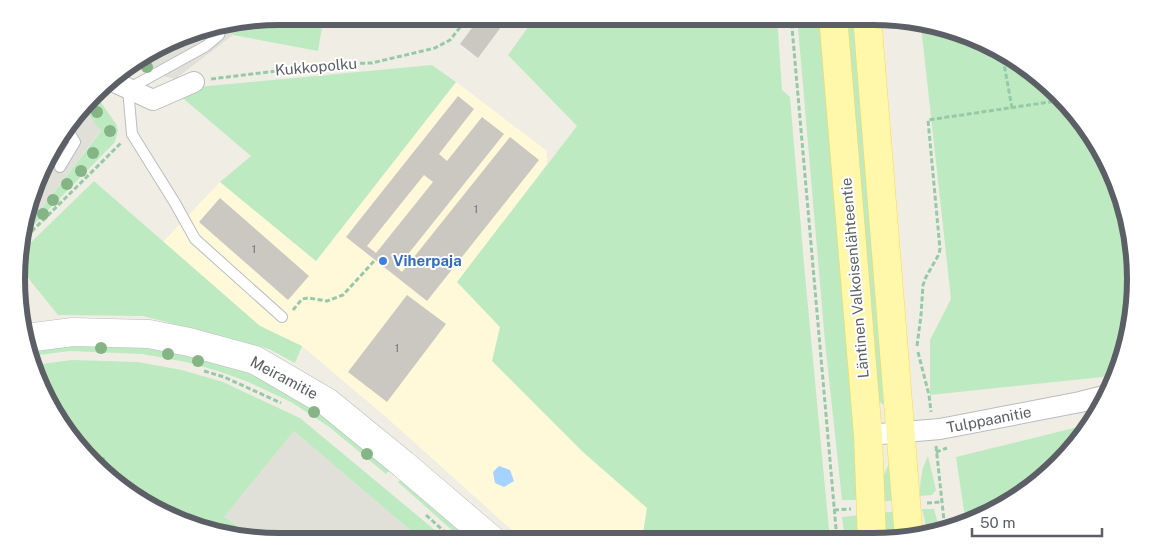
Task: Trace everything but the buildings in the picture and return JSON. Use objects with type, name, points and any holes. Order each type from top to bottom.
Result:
[{"type":"main road","name":"Läntinen Valkoisenlähteentie","points":[[834,25],[868,435],[872,533]]},
{"type":"main road","points":[[868,25],[908,531]]},
{"type":"main road","name":"Meiramitie","points":[[32,337],[73,332],[149,334],[189,342],[255,360],[327,402],[484,533]]},
{"type":"street","points":[[117,83],[153,100],[194,82]]},
{"type":"street","name":"Tulppaanitie","points":[[868,435],[940,429],[1097,398]]},
{"type":"lane","points":[[220,32],[206,46],[128,89],[130,127],[132,134],[195,239],[282,317]]},
{"type":"lane","points":[[60,167],[75,142],[70,135]]},
{"type":"path","name":"Kukkopolku","points":[[194,82],[334,64],[372,63],[435,48],[450,40],[462,25]]},
{"type":"path","points":[[792,25],[836,533]]},
{"type":"path","points":[[1002,60],[1012,108]]},
{"type":"path","points":[[930,408],[917,347],[923,285],[940,249],[928,120],[1055,101]]},
{"type":"path","points":[[29,234],[122,142],[130,127]]},
{"type":"path","points":[[282,317],[291,313],[302,299],[327,301],[343,295],[375,260]]},
{"type":"path","points":[[198,369],[224,377],[285,405]]},
{"type":"path","points":[[936,452],[944,523]]},
{"type":"path","points":[[102,461],[106,457]]},
{"type":"path","points":[[425,515],[446,533]]},
{"type":"shaded area","points":[[234,29],[233,35],[175,79],[136,69],[182,44],[197,38]]},
{"type":"shaded area","points":[[456,82],[547,151],[547,164],[457,282],[500,327],[493,361],[583,452],[647,508],[643,533],[515,533],[385,416],[302,346],[260,326],[163,242],[220,182],[316,261]]},
{"type":"shaded area","points":[[88,113],[101,130],[39,212],[33,217],[38,197],[51,167],[77,124]]},
{"type":"shaded area","points":[[294,431],[414,533],[279,533],[246,531],[224,517]]},
{"type":"green space","points":[[322,25],[318,51],[233,35],[234,29],[246,27]]},
{"type":"green space","points":[[530,25],[778,25],[782,90],[790,97],[829,533],[643,533],[647,508],[583,452],[492,361],[500,327],[457,282],[577,126],[508,55]]},
{"type":"green space","points":[[798,25],[820,25],[861,500],[842,500],[825,342]]},
{"type":"green space","points":[[846,25],[857,25],[886,404],[882,404],[878,400]]},
{"type":"green space","points":[[921,30],[955,38],[985,51],[1028,77],[1053,99],[1075,124],[1101,167],[1114,197],[1125,246],[1127,279],[1125,312],[1114,361],[1111,369],[1103,377],[930,395],[930,340],[951,299]]},
{"type":"green space","points":[[432,65],[456,82],[316,261],[220,182],[251,156],[178,94],[197,87]]},
{"type":"green space","points":[[99,99],[116,124],[118,130],[115,142],[30,229],[33,217],[101,131],[87,113]]},
{"type":"green space","points":[[94,181],[260,326],[302,346],[295,363],[269,349],[143,316],[58,315],[25,275],[27,246]]},
{"type":"green space","points":[[56,344],[146,346],[230,366],[270,382],[327,416],[390,469],[386,474],[328,426],[291,402],[246,381],[218,371],[186,362],[142,354],[70,351],[37,355],[35,348]]},
{"type":"green space","points":[[72,360],[138,362],[182,370],[223,382],[300,418],[438,533],[414,533],[294,431],[224,517],[244,531],[197,520],[182,514],[152,499],[124,481],[99,459],[77,434],[59,406],[39,364]]},
{"type":"green space","points":[[1080,427],[1053,459],[1028,481],[1000,499],[965,516],[956,457]]},
{"type":"green space","points":[[928,456],[936,490],[932,495],[920,496],[921,476]]},
{"type":"green space","points":[[893,457],[898,500],[878,502],[882,479]]},
{"type":"green space","points":[[402,478],[467,533],[455,533],[398,482]]},
{"type":"green space","points":[[922,509],[934,509],[938,524],[926,527]]},
{"type":"green space","points":[[899,511],[900,531],[881,533],[880,513]]},
{"type":"green space","points":[[860,515],[861,533],[844,533],[842,517]]},
{"type":"water","points":[[499,466],[510,470],[514,481],[504,487],[495,483],[493,472]]},
{"type":"place","name":"Viherpaja","points":[[383,261]]}]
